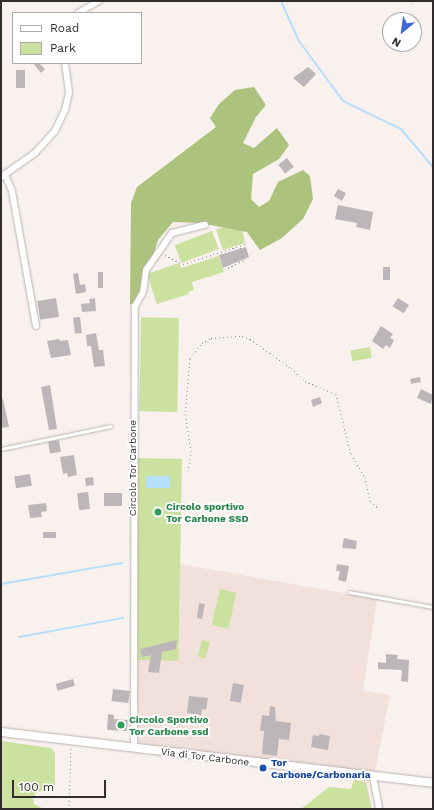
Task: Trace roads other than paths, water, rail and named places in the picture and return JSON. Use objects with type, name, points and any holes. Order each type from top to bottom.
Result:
[{"type":"main road","name":"Via di Tor Carbone","points":[[1,732],[373,777],[433,782]]},
{"type":"street","points":[[80,12],[100,1]]},
{"type":"street","points":[[36,326],[12,191],[3,176],[35,154],[55,131],[65,110],[68,92],[65,64]]},
{"type":"street","name":"Circolo Tor Carbone","points":[[134,748],[135,306],[143,292],[146,270],[172,233],[205,225]]},
{"type":"street","points":[[373,777],[379,809]]},
{"type":"lane","points":[[1,449],[111,426]]},
{"type":"lane","points":[[349,592],[433,607]]},
{"type":"water","points":[[146,476],[170,476],[170,488],[146,488]]},
{"type":"waterway","points":[[281,1],[299,41],[343,101],[401,129],[433,167]]},
{"type":"waterway","points":[[1,584],[122,563]]},
{"type":"waterway","points":[[19,637],[123,618]]},
{"type":"place","name":"Circolo sportivo Tor Carbone SSD","points":[[158,512]]},
{"type":"place","name":"Circolo Sportivo Tor Carbone ssd","points":[[121,725]]},
{"type":"place","name":"Tor Carbone/Carbonaria","points":[[263,768]]}]
